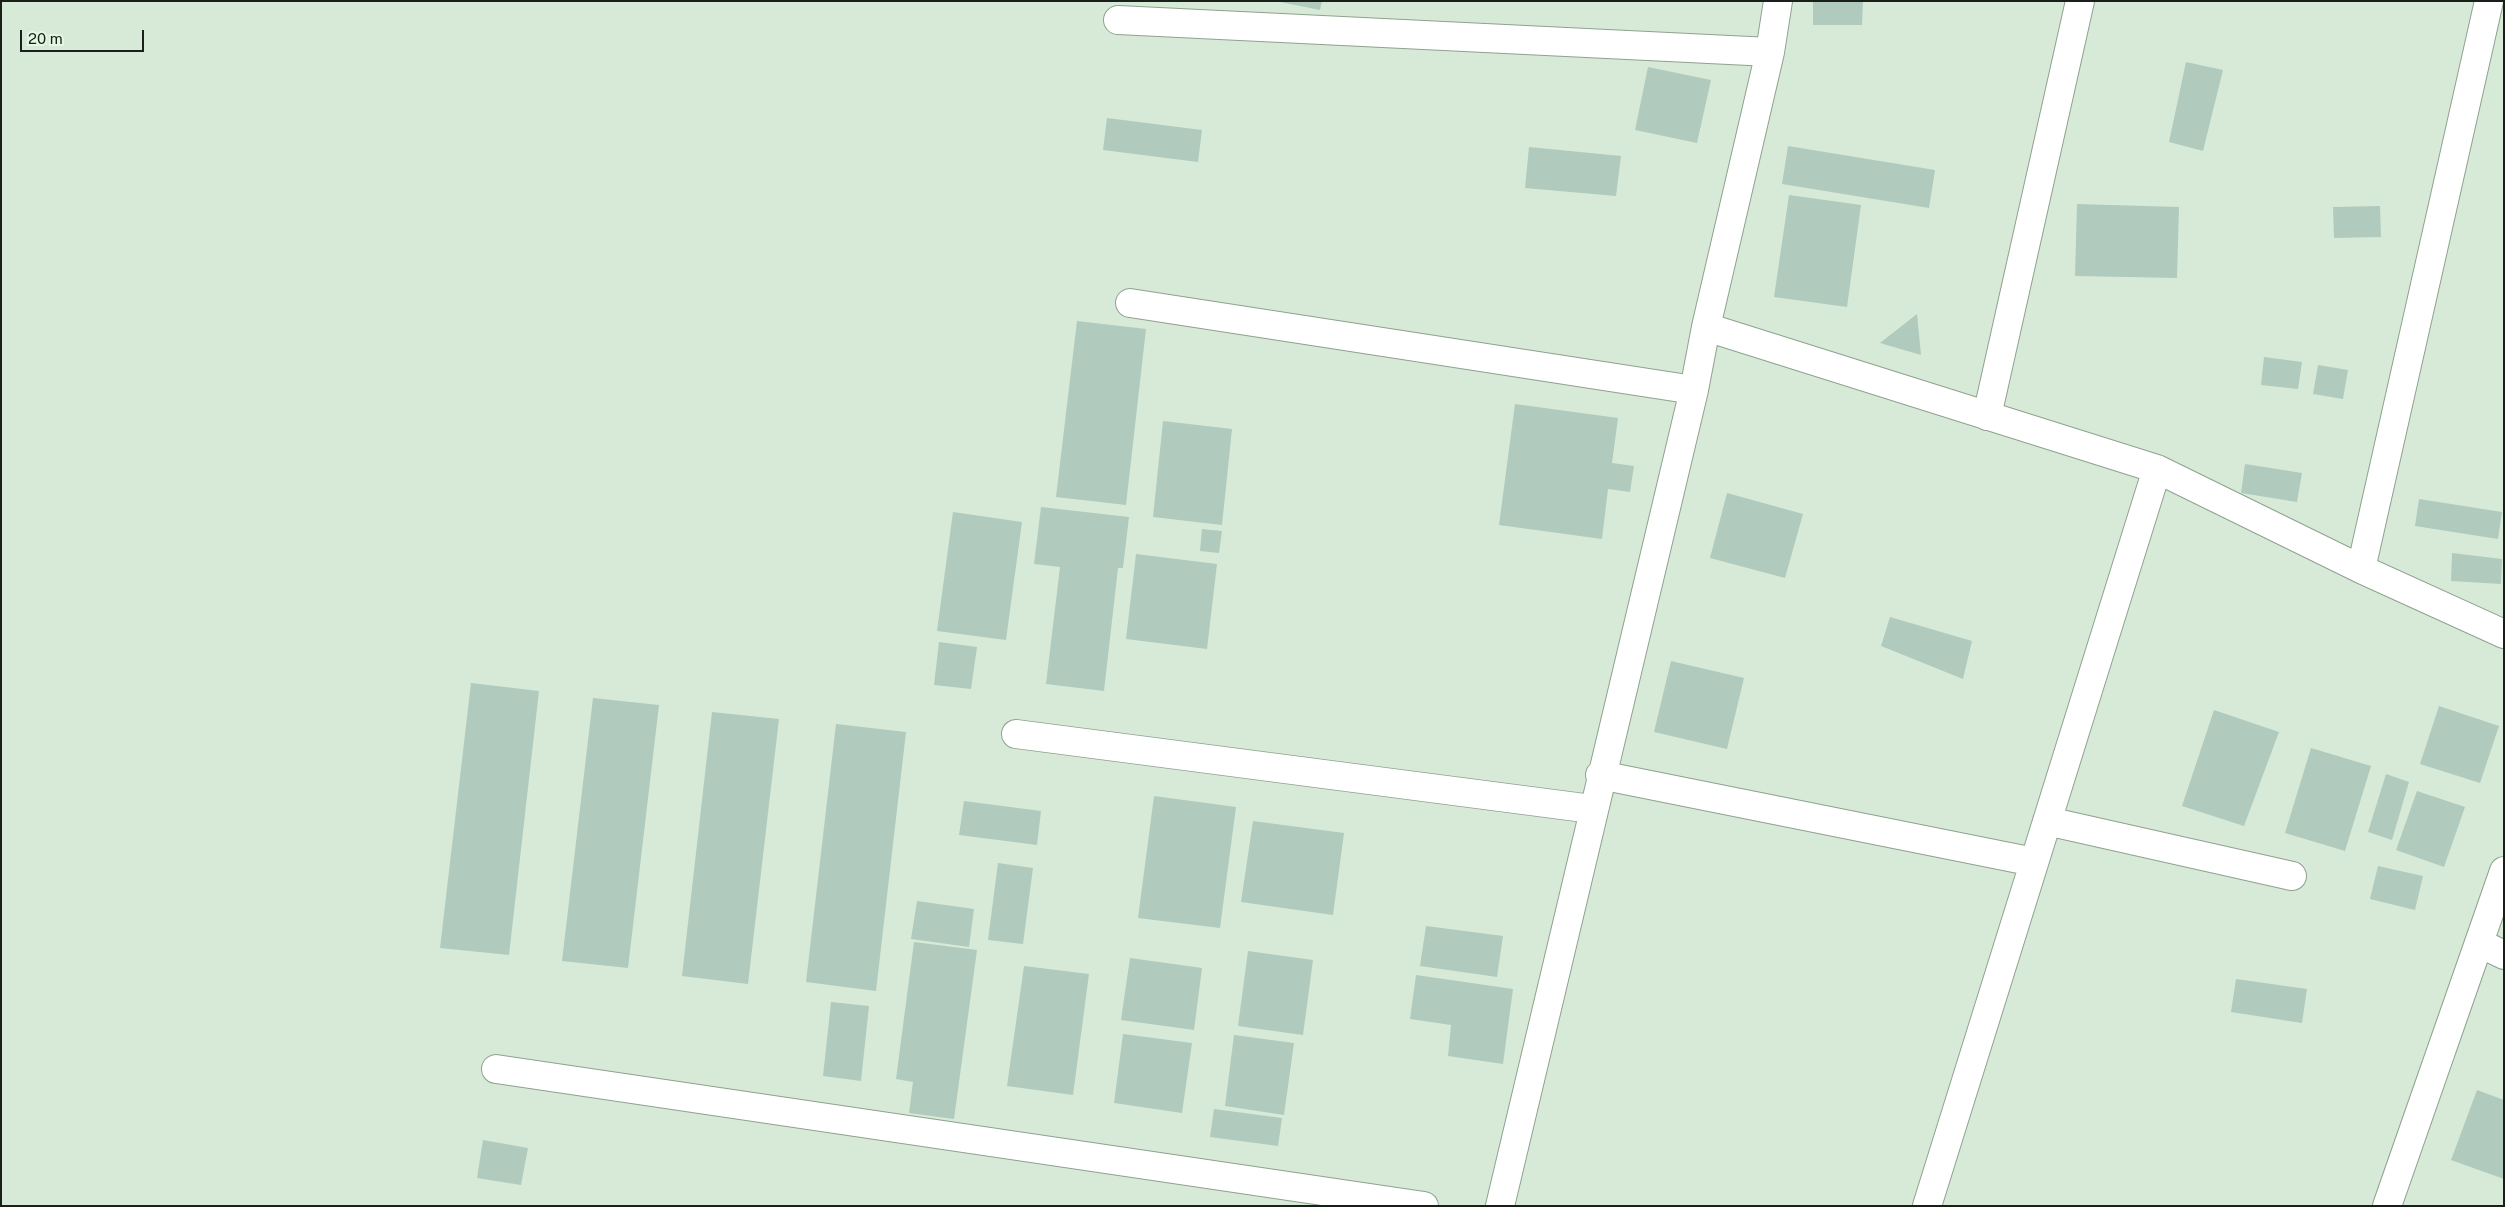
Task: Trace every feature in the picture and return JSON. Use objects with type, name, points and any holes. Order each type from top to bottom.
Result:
[{"type":"street","points":[[1500,1206],[1600,775],[1694,390],[1706,327],[1770,52],[1778,1]]},
{"type":"street","points":[[1986,416],[2080,1]]},
{"type":"street","points":[[2361,569],[2489,1]]},
{"type":"street","points":[[1118,20],[1770,52]]},
{"type":"street","points":[[1130,303],[1694,390]]},
{"type":"street","points":[[1706,327],[2157,469],[2361,569],[2504,634]]},
{"type":"street","points":[[1928,1206],[2157,469]]},
{"type":"street","points":[[1016,734],[1592,809]]},
{"type":"street","points":[[1600,775],[2034,862]]},
{"type":"street","points":[[2047,821],[2292,876]]},
{"type":"street","points":[[2388,1206],[2504,870]]},
{"type":"street","points":[[2479,943],[2504,955]]},
{"type":"street","points":[[496,1070],[1424,1206]]},
{"type":"building","points":[[1275,1],[1322,1],[1320,10]]},
{"type":"building","points":[[1813,1],[1863,1],[1862,25],[1813,25]]},
{"type":"building","points":[[2186,62],[2223,70],[2203,151],[2169,142]]},
{"type":"building","points":[[1648,67],[1711,80],[1697,143],[1635,130]]},
{"type":"building","points":[[1107,118],[1202,130],[1198,162],[1103,150]]},
{"type":"building","points":[[1788,146],[1935,170],[1929,208],[1782,184]]},
{"type":"building","points":[[1529,147],[1621,156],[1616,196],[1525,188]]},
{"type":"building","points":[[1789,195],[1861,205],[1847,307],[1774,297]]},
{"type":"building","points":[[2077,204],[2179,207],[2177,278],[2075,276]]},
{"type":"building","points":[[2380,206],[2381,237],[2334,238],[2333,207]]},
{"type":"building","points":[[1917,314],[1921,355],[1880,343]]},
{"type":"building","points":[[1077,321],[1146,329],[1126,505],[1056,497]]},
{"type":"building","points":[[2264,357],[2302,362],[2298,389],[2261,385]]},
{"type":"building","points":[[2318,365],[2348,370],[2343,399],[2313,394]]},
{"type":"building","points":[[1515,404],[1618,418],[1612,463],[1634,466],[1630,492],[1608,489],[1602,539],[1499,525]]},
{"type":"building","points":[[1163,421],[1232,429],[1222,525],[1153,517]]},
{"type":"building","points":[[2245,464],[2302,473],[2297,502],[2241,493]]},
{"type":"building","points":[[1727,493],[1803,514],[1785,578],[1710,558]]},
{"type":"building","points":[[2419,499],[2502,512],[2498,539],[2415,526]]},
{"type":"building","points":[[1041,507],[1129,517],[1123,568],[1118,568],[1104,691],[1046,684],[1060,567],[1034,564]]},
{"type":"building","points":[[953,512],[1022,522],[1006,640],[937,631]]},
{"type":"building","points":[[1202,529],[1222,531],[1219,553],[1200,551]]},
{"type":"building","points":[[2452,553],[2502,559],[2501,584],[2451,581]]},
{"type":"building","points":[[1136,554],[1217,564],[1207,649],[1126,639]]},
{"type":"building","points":[[1890,617],[1972,641],[1963,679],[1881,646]]},
{"type":"building","points":[[939,642],[977,647],[971,689],[934,685]]},
{"type":"building","points":[[1671,661],[1744,678],[1727,749],[1654,732]]},
{"type":"building","points":[[471,683],[539,691],[509,955],[440,948]]},
{"type":"building","points":[[593,698],[659,705],[628,968],[562,961]]},
{"type":"building","points":[[2439,706],[2499,726],[2480,783],[2420,764]]},
{"type":"building","points":[[2214,710],[2279,732],[2244,826],[2182,806]]},
{"type":"building","points":[[712,712],[779,719],[748,984],[682,976]]},
{"type":"building","points":[[836,724],[906,732],[876,991],[806,982]]},
{"type":"building","points":[[2311,748],[2371,766],[2345,851],[2285,833]]},
{"type":"building","points":[[2386,774],[2409,782],[2392,840],[2368,832]]},
{"type":"building","points":[[2417,791],[2465,807],[2444,867],[2396,850]]},
{"type":"building","points":[[1154,796],[1236,807],[1220,928],[1138,918]]},
{"type":"building","points":[[964,801],[1041,811],[1037,845],[959,835]]},
{"type":"building","points":[[1253,821],[1344,833],[1333,915],[1241,902]]},
{"type":"building","points":[[998,863],[1033,868],[1023,944],[988,940]]},
{"type":"building","points":[[2378,866],[2423,876],[2415,910],[2370,899]]},
{"type":"building","points":[[917,901],[974,909],[969,947],[911,939]]},
{"type":"building","points":[[1426,926],[1503,936],[1497,977],[1420,966]]},
{"type":"building","points":[[914,942],[977,950],[954,1119],[909,1113],[913,1082],[896,1079]]},
{"type":"building","points":[[1248,951],[1313,960],[1303,1035],[1238,1026]]},
{"type":"building","points":[[1130,958],[1202,968],[1194,1030],[1121,1020]]},
{"type":"building","points":[[1024,966],[1089,974],[1073,1095],[1007,1086]]},
{"type":"building","points":[[1416,975],[1513,989],[1503,1064],[1448,1056],[1451,1025],[1410,1019]]},
{"type":"building","points":[[2236,979],[2307,989],[2302,1023],[2231,1012]]},
{"type":"building","points":[[831,1002],[869,1006],[861,1081],[823,1076]]},
{"type":"building","points":[[1123,1034],[1192,1043],[1182,1113],[1114,1103]]},
{"type":"building","points":[[1234,1035],[1294,1043],[1284,1115],[1225,1106]]},
{"type":"building","points":[[2477,1090],[2504,1100],[2504,1179],[2451,1160]]},
{"type":"building","points":[[1214,1109],[1282,1118],[1278,1146],[1210,1137]]},
{"type":"building","points":[[483,1140],[528,1148],[521,1185],[477,1178]]}]
